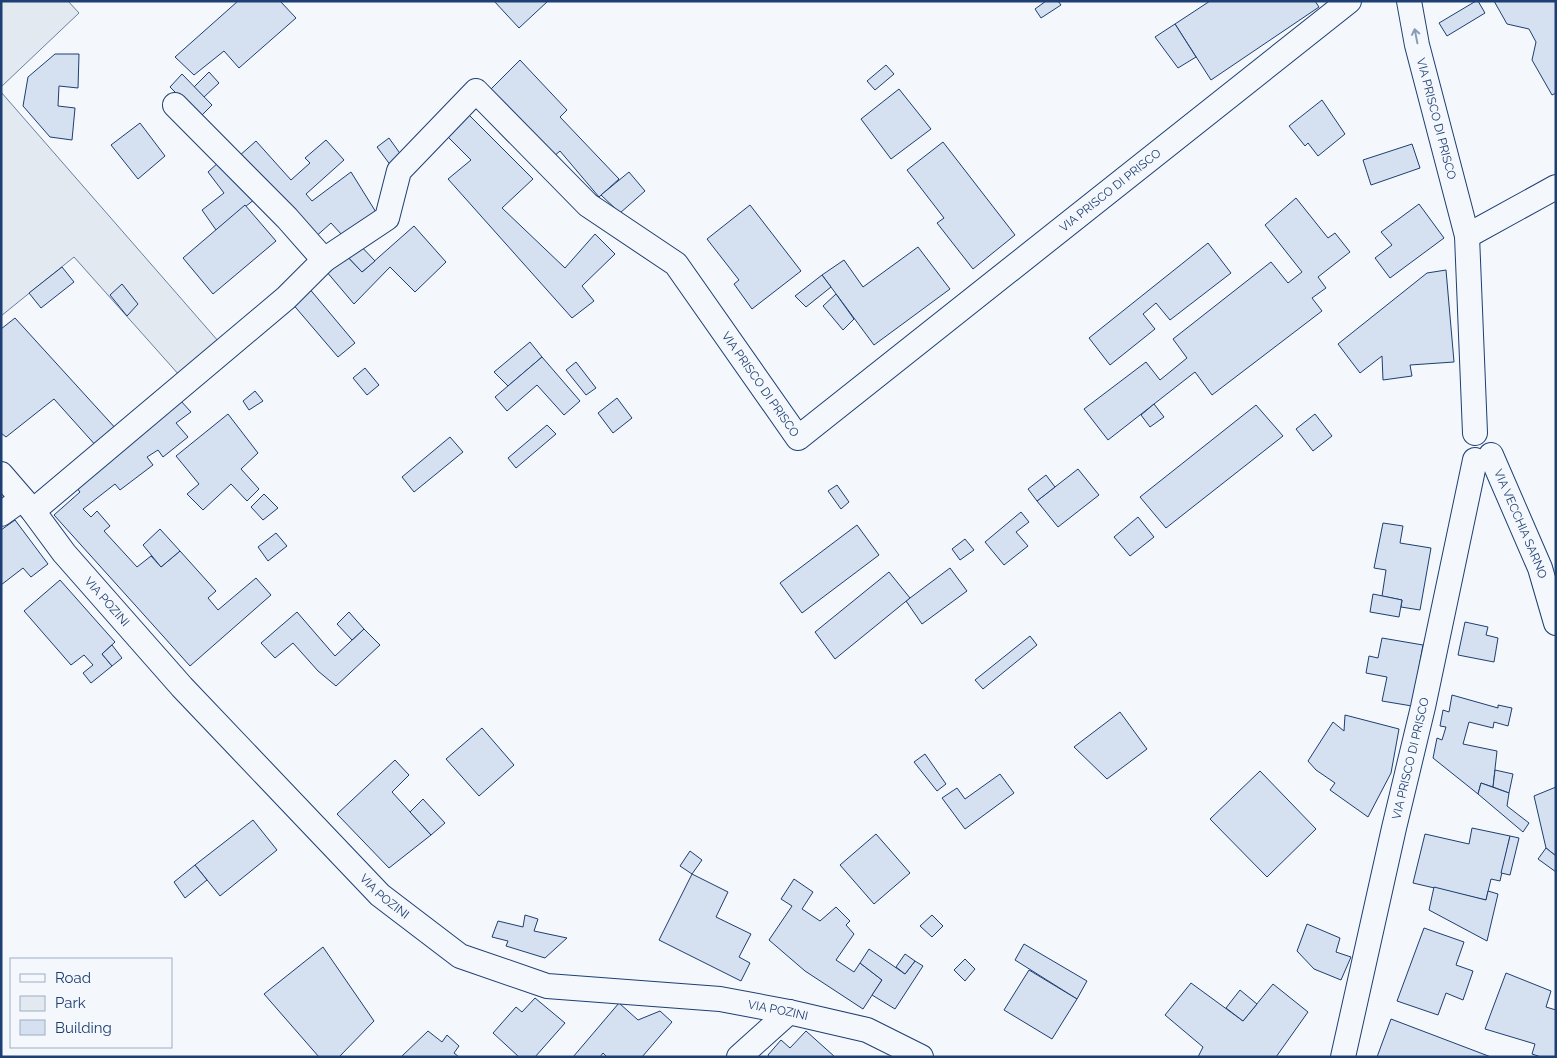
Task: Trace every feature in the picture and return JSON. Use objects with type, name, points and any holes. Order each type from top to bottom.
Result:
[{"type":"street","name":"VIA PRISCO DI PRISCO","points":[[324,260],[387,218],[399,171],[476,91],[588,205],[676,264],[798,438],[1349,1]]},
{"type":"street","name":"VIA PRISCO DI PRISCO","points":[[1409,1],[1418,46],[1467,236],[1475,433]]},
{"type":"street","points":[[1,514],[28,505],[286,298],[324,260],[287,218],[175,105]]},
{"type":"street","points":[[1467,236],[1556,187]]},
{"type":"street","name":"VIA VECCHIA SARNO","points":[[1475,433],[1484,433],[1492,438],[1494,447],[1483,457],[1540,568],[1556,623]]},
{"type":"street","name":"VIA PRISCO DI PRISCO","points":[[1343,1057],[1394,828],[1483,457]]},
{"type":"street","name":"VIA POZINI","points":[[1,474],[28,505],[64,554],[182,687],[380,895],[460,956],[548,986],[720,999],[789,1012],[867,1030],[921,1057]]},
{"type":"street","points":[[739,1057],[789,1012]]},
{"type":"green space","points":[[1,1],[68,1],[79,13],[1,87]]},
{"type":"green space","points":[[1,92],[219,342],[180,376],[74,257],[1,316]]},
{"type":"building","points":[[238,1],[280,1],[296,18],[239,68],[224,51],[194,75],[175,57]]},
{"type":"building","points":[[494,1],[548,1],[519,28]]},
{"type":"building","points":[[1046,1],[1058,1],[1061,5],[1041,18],[1035,9]]},
{"type":"building","points":[[1210,1],[1315,1],[1319,7],[1211,80],[1175,24]]},
{"type":"building","points":[[1478,1],[1485,13],[1447,36],[1439,23]]},
{"type":"building","points":[[1494,1],[1556,1],[1556,93],[1552,95],[1532,60],[1536,42],[1529,29],[1507,24]]},
{"type":"building","points":[[1175,24],[1196,57],[1178,68],[1155,37]]},
{"type":"building","points":[[55,54],[79,54],[78,88],[59,86],[58,106],[75,108],[72,140],[50,137],[23,106],[28,77]]},
{"type":"building","points":[[520,60],[567,110],[560,117],[619,179],[599,197],[560,151],[553,157],[491,89]]},
{"type":"building","points":[[886,65],[894,74],[875,90],[867,81]]},
{"type":"building","points":[[209,72],[219,83],[204,97],[194,87]]},
{"type":"building","points":[[182,74],[212,105],[200,117],[170,87]]},
{"type":"building","points":[[899,89],[931,129],[891,159],[861,119]]},
{"type":"building","points":[[1322,100],[1345,134],[1318,156],[1308,143],[1305,146],[1289,126]]},
{"type":"building","points":[[468,114],[533,179],[502,208],[565,268],[595,234],[615,254],[582,286],[594,301],[572,318],[448,179],[471,160],[447,136]]},
{"type":"building","points":[[140,123],[165,156],[138,179],[111,145]]},
{"type":"building","points":[[389,138],[404,159],[394,170],[377,147]]},
{"type":"building","points":[[326,140],[344,160],[306,194],[312,201],[351,172],[379,217],[342,235],[331,223],[313,239],[239,156],[256,141],[291,180],[310,163],[305,158]]},
{"type":"building","points":[[943,142],[1015,235],[973,269],[937,223],[944,218],[907,170]]},
{"type":"building","points":[[1412,144],[1420,168],[1371,185],[1363,160]]},
{"type":"building","points":[[220,161],[255,199],[216,230],[202,210],[224,193],[208,172]]},
{"type":"building","points":[[629,172],[645,191],[620,213],[601,195]]},
{"type":"building","points":[[1296,198],[1328,238],[1335,233],[1350,252],[1318,277],[1326,288],[1312,298],[1322,311],[1212,395],[1195,372],[1108,440],[1084,409],[1146,362],[1160,380],[1187,358],[1173,339],[1271,262],[1288,283],[1302,272],[1265,225]]},
{"type":"building","points":[[1419,204],[1444,238],[1390,278],[1375,258],[1392,245],[1381,232]]},
{"type":"building","points":[[245,205],[276,241],[213,294],[183,258]]},
{"type":"building","points":[[750,205],[801,271],[752,309],[734,284],[739,280],[707,239]]},
{"type":"building","points":[[414,226],[446,262],[415,292],[390,267],[354,304],[326,271],[345,254],[362,272]]},
{"type":"building","points":[[358,243],[375,261],[362,272],[345,254]]},
{"type":"building","points":[[1208,243],[1231,273],[1170,320],[1156,303],[1143,314],[1155,329],[1110,365],[1089,338]]},
{"type":"building","points":[[918,247],[950,289],[874,345],[822,275],[844,260],[863,287]]},
{"type":"building","points":[[62,267],[74,282],[41,308],[29,293]]},
{"type":"building","points":[[1446,270],[1454,362],[1410,365],[1412,376],[1383,380],[1382,356],[1360,373],[1338,344],[1427,273]]},
{"type":"building","points":[[822,275],[831,287],[806,307],[795,296]]},
{"type":"building","points":[[122,284],[138,304],[127,316],[110,295]]},
{"type":"building","points":[[308,287],[355,343],[338,357],[291,302]]},
{"type":"building","points":[[836,294],[854,319],[843,330],[823,306]]},
{"type":"building","points":[[15,318],[118,431],[98,448],[54,399],[6,437],[1,433],[1,329]]},
{"type":"building","points":[[530,342],[542,357],[508,386],[494,372]]},
{"type":"building","points":[[542,357],[580,401],[564,415],[537,385],[507,411],[495,397]]},
{"type":"building","points":[[576,362],[596,388],[586,395],[566,370]]},
{"type":"building","points":[[365,368],[379,385],[367,395],[353,378]]},
{"type":"building","points":[[255,391],[263,401],[249,410],[243,401]]},
{"type":"building","points":[[617,398],[632,418],[613,433],[598,413]]},
{"type":"building","points":[[180,400],[191,412],[176,423],[188,437],[163,457],[158,450],[147,457],[153,465],[120,490],[115,484],[83,509],[91,517],[97,511],[110,526],[104,531],[137,567],[151,556],[161,567],[180,551],[216,591],[208,598],[218,610],[256,578],[271,595],[190,666],[54,515],[80,492],[75,486]]},
{"type":"building","points":[[1154,404],[1164,417],[1150,427],[1141,415]]},
{"type":"building","points":[[1256,405],[1283,436],[1166,528],[1140,497]]},
{"type":"building","points":[[228,414],[258,453],[241,469],[259,489],[247,501],[231,484],[203,510],[187,494],[199,484],[176,456]]},
{"type":"building","points":[[1315,414],[1332,436],[1313,451],[1296,429]]},
{"type":"building","points":[[547,425],[556,434],[516,468],[508,458]]},
{"type":"building","points":[[450,437],[463,452],[414,492],[402,477]]},
{"type":"building","points":[[1078,469],[1099,495],[1058,527],[1037,501]]},
{"type":"building","points":[[1046,475],[1055,487],[1037,501],[1028,489]]},
{"type":"building","points":[[837,485],[849,502],[841,509],[828,491]]},
{"type":"building","points":[[264,494],[278,508],[263,520],[251,507]]},
{"type":"building","points":[[1021,512],[1029,522],[1016,532],[1028,546],[1004,565],[985,542]]},
{"type":"building","points":[[1138,517],[1154,537],[1130,556],[1114,537]]},
{"type":"building","points":[[15,520],[48,564],[31,577],[23,568],[1,585],[1,530]]},
{"type":"building","points":[[1383,523],[1403,526],[1400,543],[1431,548],[1420,610],[1401,607],[1402,600],[1382,596],[1386,570],[1374,568]]},
{"type":"building","points":[[857,525],[879,555],[802,613],[780,583]]},
{"type":"building","points":[[160,529],[180,551],[161,567],[143,545]]},
{"type":"building","points":[[276,533],[287,546],[268,561],[258,547]]},
{"type":"building","points":[[965,539],[974,550],[960,560],[952,549]]},
{"type":"building","points":[[950,568],[967,591],[922,624],[906,601]]},
{"type":"building","points":[[889,572],[910,598],[835,659],[815,632]]},
{"type":"building","points":[[60,580],[115,642],[102,654],[112,666],[91,683],[83,673],[93,665],[84,655],[71,665],[24,611]]},
{"type":"building","points":[[1373,594],[1402,600],[1399,617],[1370,612]]},
{"type":"building","points":[[297,612],[335,656],[364,629],[380,645],[336,686],[318,671],[293,643],[275,658],[261,643]]},
{"type":"building","points":[[349,612],[364,629],[352,640],[337,624]]},
{"type":"building","points":[[1465,622],[1488,627],[1486,635],[1498,638],[1494,662],[1458,655]]},
{"type":"building","points":[[1030,636],[1037,645],[983,689],[975,680]]},
{"type":"building","points":[[1382,638],[1423,645],[1412,706],[1382,701],[1387,677],[1366,673],[1369,656],[1378,658]]},
{"type":"building","points":[[112,645],[122,658],[112,666],[102,654]]},
{"type":"building","points":[[1452,695],[1498,708],[1498,705],[1512,708],[1508,726],[1494,722],[1493,728],[1469,722],[1463,744],[1497,751],[1493,787],[1481,783],[1478,794],[1433,758],[1437,738],[1442,740],[1446,727],[1440,726],[1443,710],[1449,712]]},
{"type":"building","points":[[1120,712],[1147,749],[1107,779],[1074,747]]},
{"type":"building","points":[[1345,715],[1399,729],[1391,773],[1368,817],[1330,790],[1335,783],[1316,770],[1308,761],[1333,722],[1344,731]]},
{"type":"building","points":[[482,728],[514,765],[479,796],[446,759]]},
{"type":"building","points":[[925,754],[946,784],[937,791],[914,762]]},
{"type":"building","points":[[395,760],[409,775],[392,792],[431,835],[389,868],[337,814]]},
{"type":"building","points":[[1495,770],[1513,774],[1509,793],[1493,787]]},
{"type":"building","points":[[1260,771],[1316,829],[1267,877],[1210,819]]},
{"type":"building","points":[[1000,774],[1014,793],[965,829],[942,798],[957,788],[965,799]]},
{"type":"building","points":[[1481,783],[1509,793],[1507,806],[1529,823],[1523,832],[1478,794]]},
{"type":"building","points":[[1556,787],[1556,856],[1546,848],[1534,796]]},
{"type":"building","points":[[423,799],[445,823],[431,835],[410,812]]},
{"type":"building","points":[[253,820],[277,850],[220,896],[195,865]]},
{"type":"building","points":[[1472,828],[1510,836],[1500,881],[1491,879],[1486,900],[1413,883],[1425,834],[1469,844]]},
{"type":"building","points":[[876,834],[910,873],[874,904],[840,865]]},
{"type":"building","points":[[1510,836],[1519,838],[1510,875],[1501,873]]},
{"type":"building","points":[[1546,848],[1556,856],[1556,872],[1538,859]]},
{"type":"building","points":[[690,851],[702,860],[692,874],[680,866]]},
{"type":"building","points":[[195,865],[207,880],[185,898],[174,882]]},
{"type":"building","points":[[692,874],[728,892],[716,917],[751,934],[739,957],[750,963],[741,981],[659,940]]},
{"type":"building","points":[[794,879],[813,892],[802,909],[820,921],[836,907],[850,921],[846,925],[854,934],[836,960],[854,972],[860,963],[882,980],[863,1009],[805,971],[769,940],[792,906],[781,899]]},
{"type":"building","points":[[1434,887],[1486,900],[1488,891],[1498,894],[1487,941],[1429,910]]},
{"type":"building","points":[[525,915],[538,919],[534,931],[567,938],[545,958],[506,946],[508,941],[492,937],[498,921],[523,927]]},
{"type":"building","points":[[932,915],[943,926],[932,937],[920,926]]},
{"type":"building","points":[[1307,924],[1340,938],[1336,952],[1351,957],[1341,980],[1314,969],[1297,951]]},
{"type":"building","points":[[1424,928],[1464,942],[1456,965],[1473,971],[1463,1000],[1446,993],[1438,1015],[1397,1001]]},
{"type":"building","points":[[1024,944],[1087,981],[1077,999],[1015,960]]},
{"type":"building","points":[[323,947],[374,1021],[339,1057],[319,1057],[264,994]]},
{"type":"building","points":[[869,949],[905,974],[915,961],[923,966],[895,1009],[872,995],[882,980],[860,963]]},
{"type":"building","points":[[905,954],[915,961],[905,974],[896,967]]},
{"type":"building","points":[[965,959],[975,969],[965,981],[954,970]]},
{"type":"building","points":[[1029,970],[1077,999],[1052,1039],[1004,1010]]},
{"type":"building","points":[[1506,973],[1551,991],[1546,1007],[1556,1010],[1556,1057],[1541,1057],[1532,1054],[1535,1044],[1485,1029]]},
{"type":"building","points":[[1191,983],[1243,1021],[1273,984],[1308,1012],[1276,1057],[1198,1057],[1203,1047],[1165,1015]]},
{"type":"building","points":[[1240,990],[1257,1004],[1243,1021],[1226,1008]]},
{"type":"building","points":[[535,998],[565,1023],[535,1057],[519,1057],[493,1033],[516,1007],[522,1012]]},
{"type":"building","points":[[619,1003],[638,1020],[660,1011],[672,1022],[642,1057],[607,1057],[603,1053],[600,1057],[573,1057]]},
{"type":"building","points":[[1391,1019],[1491,1057],[1377,1057]]},
{"type":"building","points":[[428,1031],[442,1042],[447,1035],[459,1046],[454,1053],[459,1057],[401,1057]]},
{"type":"building","points":[[806,1031],[835,1057],[769,1057],[768,1055],[781,1040],[790,1048]]}]
